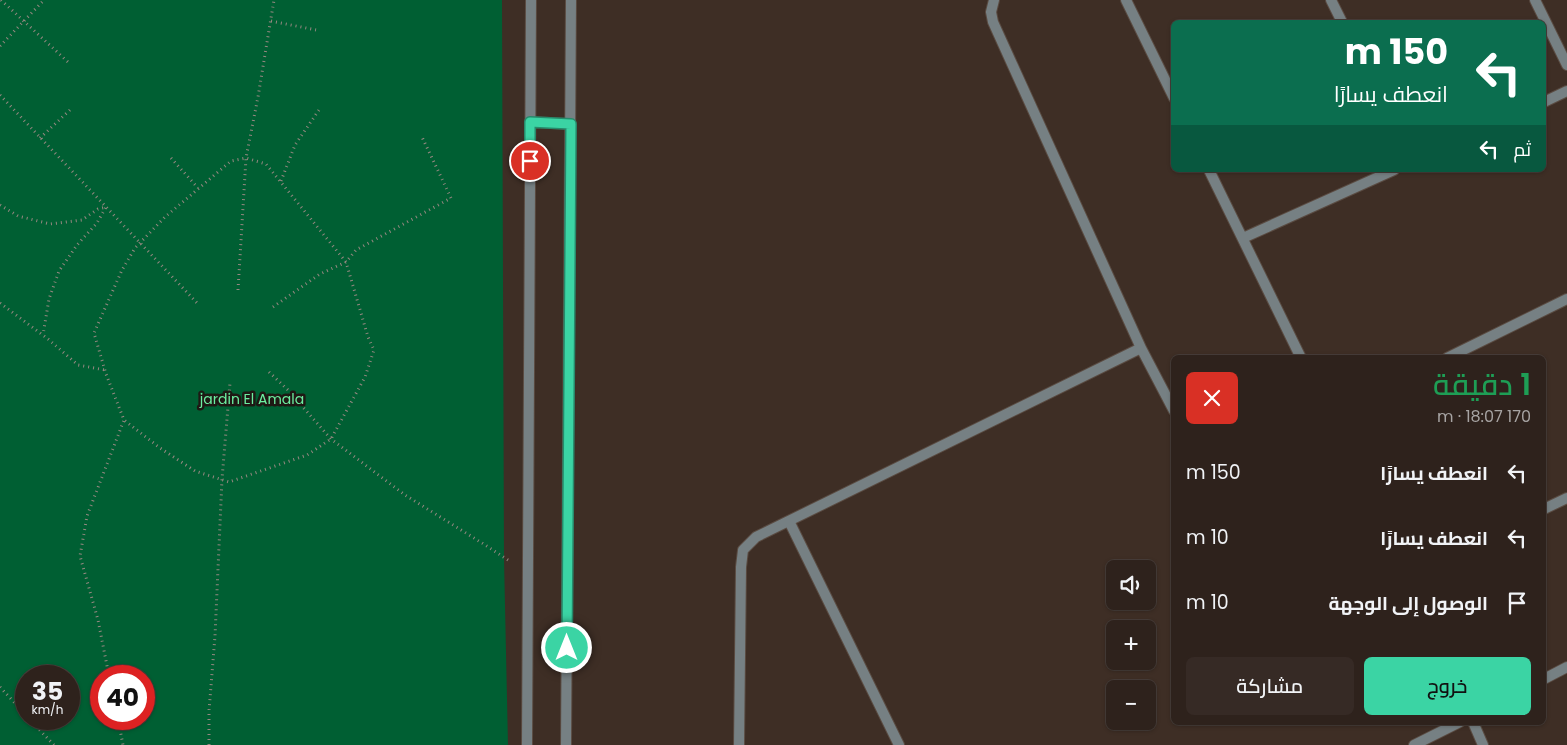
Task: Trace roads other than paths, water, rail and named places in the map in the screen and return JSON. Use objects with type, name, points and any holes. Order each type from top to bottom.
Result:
[{"type":"street","points":[[527,745],[531,0]]},
{"type":"street","points":[[566,745],[571,0]]},
{"type":"street","points":[[994,0],[991,12],[993,22],[1141,348],[1171,405]]},
{"type":"street","points":[[1126,0],[1171,92]]},
{"type":"street","points":[[1332,0],[1341,20]]},
{"type":"street","points":[[1535,0],[1545,20]]},
{"type":"street","points":[[1546,23],[1567,66]]},
{"type":"street","points":[[1546,101],[1567,91]]},
{"type":"street","points":[[530,122],[571,124]]},
{"type":"street","points":[[1210,172],[1299,355]]},
{"type":"street","points":[[1243,238],[1390,172]]},
{"type":"street","points":[[1453,355],[1567,299]]},
{"type":"street","points":[[739,745],[741,567],[743,550],[756,537],[1141,348]]},
{"type":"street","points":[[1546,508],[1567,498]]},
{"type":"street","points":[[789,521],[899,745]]},
{"type":"street","points":[[1546,678],[1567,667]]},
{"type":"street","points":[[1414,745],[1454,725]]},
{"type":"street","points":[[1474,725],[1483,745]]},
{"type":"park label","name":"jardin El Amala","points":[[252,399]]}]
